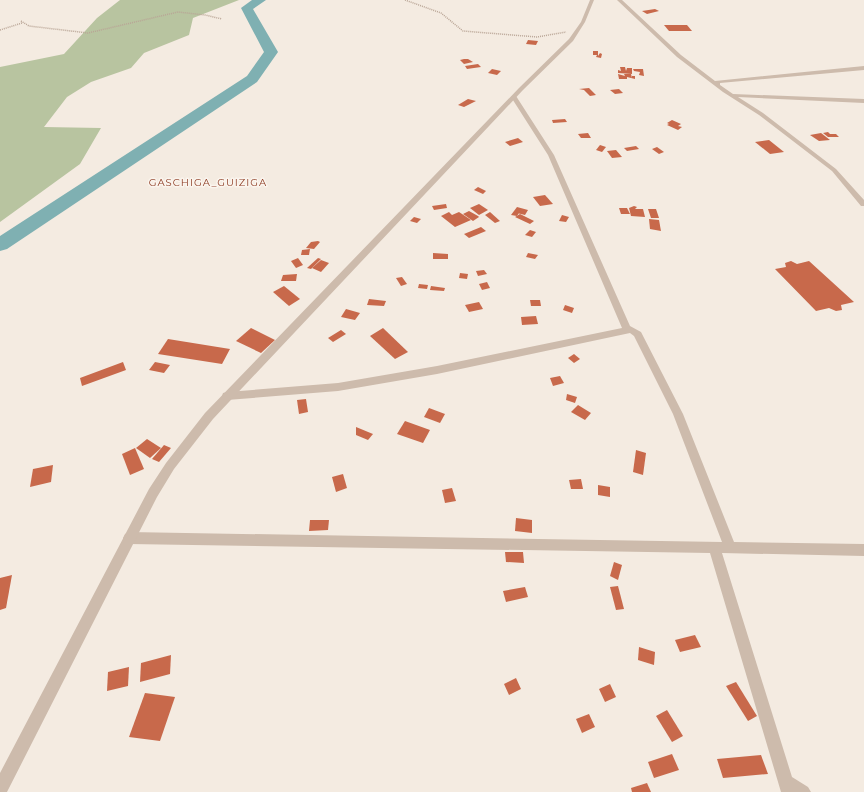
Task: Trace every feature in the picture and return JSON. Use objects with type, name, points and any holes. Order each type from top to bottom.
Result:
[{"type":"street","points":[[0,789],[129,538],[170,466],[209,416],[514,97],[571,40],[583,22],[592,0]]},
{"type":"street","points":[[620,0],[679,56],[725,91],[766,117],[834,170],[864,204]]},
{"type":"street","points":[[864,68],[716,82],[735,96],[864,101]]},
{"type":"street","points":[[514,97],[551,155],[627,329]]},
{"type":"street","points":[[228,396],[291,392],[345,386],[437,370],[627,329],[634,330],[638,334],[678,414],[730,548]]},
{"type":"street","points":[[129,538],[864,550]]},
{"type":"street","points":[[714,548],[787,787],[803,792]]},
{"type":"path","points":[[405,0],[441,13],[463,31],[537,37],[578,30]]},
{"type":"path","points":[[21,21],[29,26],[88,33],[178,12],[205,15],[222,19]]},
{"type":"path","points":[[0,30],[23,23]]},
{"type":"green space","points":[[120,0],[239,0],[193,18],[189,35],[144,53],[131,68],[91,82],[67,97],[44,127],[101,128],[80,164],[0,222],[0,67],[64,54],[97,18]]},
{"type":"building","points":[[655,9],[659,11],[647,14],[642,11]]},
{"type":"building","points":[[664,25],[687,25],[692,31],[669,31]]},
{"type":"building","points":[[528,40],[538,41],[536,45],[526,44]]},
{"type":"building","points":[[593,51],[598,51],[598,56],[600,53],[602,54],[601,58],[596,57],[597,55],[593,55]]},
{"type":"building","points":[[468,59],[473,62],[464,64],[460,60]]},
{"type":"building","points":[[478,64],[481,67],[467,69],[465,66]]},
{"type":"building","points":[[620,67],[625,67],[626,71],[627,68],[632,68],[632,74],[618,73],[618,70],[621,71]]},
{"type":"building","points":[[492,69],[501,71],[497,75],[488,73]]},
{"type":"building","points":[[633,69],[643,69],[644,76],[639,75],[640,72],[634,71]]},
{"type":"building","points":[[618,74],[625,76],[624,74],[631,74],[632,78],[632,76],[635,76],[635,79],[627,77],[627,79],[619,79]]},
{"type":"building","points":[[589,88],[596,95],[590,96],[584,90],[579,89]]},
{"type":"building","points":[[619,89],[623,93],[615,94],[610,90]]},
{"type":"building","points":[[468,99],[476,101],[464,107],[458,105]]},
{"type":"building","points":[[565,119],[567,122],[553,123],[552,120]]},
{"type":"building","points":[[672,120],[681,124],[678,126],[682,127],[678,130],[667,125],[669,124],[667,123]]},
{"type":"building","points":[[828,132],[830,134],[836,134],[839,137],[828,137],[823,133]]},
{"type":"building","points":[[588,133],[591,138],[581,138],[578,134]]},
{"type":"building","points":[[821,133],[830,140],[819,141],[810,135]]},
{"type":"building","points":[[518,138],[523,142],[510,146],[505,142]]},
{"type":"building","points":[[769,140],[784,152],[770,154],[755,142]]},
{"type":"building","points":[[600,145],[606,147],[602,152],[596,150]]},
{"type":"building","points":[[636,146],[639,149],[627,151],[624,148]]},
{"type":"building","points":[[657,147],[664,152],[659,154],[652,149]]},
{"type":"building","points":[[616,150],[622,157],[612,158],[607,151]]},
{"type":"building","points":[[478,187],[486,191],[483,194],[474,190]]},
{"type":"building","points":[[545,195],[553,204],[540,206],[533,197]]},
{"type":"building","points":[[446,204],[447,208],[434,210],[432,206]]},
{"type":"building","points":[[479,204],[488,210],[479,215],[470,208]]},
{"type":"building","points":[[634,206],[637,207],[635,209],[643,209],[645,217],[631,216],[629,208]]},
{"type":"building","points":[[517,207],[528,210],[525,215],[519,213],[517,216],[511,215]]},
{"type":"building","points":[[619,208],[627,208],[630,214],[621,214]]},
{"type":"building","points":[[648,209],[656,209],[659,218],[651,218]]},
{"type":"building","points":[[469,211],[479,217],[473,221],[463,214]]},
{"type":"building","points":[[449,212],[452,215],[459,212],[471,220],[455,227],[441,216]]},
{"type":"building","points":[[490,212],[500,221],[495,223],[485,215]]},
{"type":"building","points":[[520,214],[534,221],[530,224],[515,217]]},
{"type":"building","points":[[562,215],[569,217],[566,222],[559,221]]},
{"type":"building","points":[[414,217],[421,219],[417,223],[410,221]]},
{"type":"building","points":[[649,219],[659,220],[661,231],[650,229]]},
{"type":"building","points":[[481,227],[486,231],[469,238],[464,234]]},
{"type":"building","points":[[530,230],[536,232],[532,237],[525,235]]},
{"type":"building","points":[[311,242],[320,242],[314,249],[306,248]]},
{"type":"building","points":[[310,249],[309,255],[301,255],[302,250]]},
{"type":"building","points":[[433,253],[448,254],[448,259],[433,259]]},
{"type":"building","points":[[528,253],[538,255],[535,259],[526,257]]},
{"type":"building","points":[[298,258],[303,265],[296,268],[291,261]]},
{"type":"building","points":[[318,258],[321,259],[311,269],[307,268]]},
{"type":"building","points":[[321,260],[329,263],[321,272],[312,268]]},
{"type":"building","points":[[791,261],[797,264],[809,261],[854,302],[841,305],[842,310],[836,311],[829,308],[816,311],[775,269],[786,267],[785,263]]},
{"type":"building","points":[[484,270],[487,274],[478,276],[476,271]]},
{"type":"building","points":[[460,273],[468,274],[467,279],[459,278]]},
{"type":"building","points":[[297,274],[296,281],[281,281],[283,275]]},
{"type":"building","points":[[402,277],[407,284],[401,286],[396,278]]},
{"type":"building","points":[[487,282],[490,288],[482,290],[479,284]]},
{"type":"building","points":[[419,284],[428,285],[427,289],[418,288]]},
{"type":"building","points":[[284,286],[300,299],[289,306],[273,292]]},
{"type":"building","points":[[431,286],[445,288],[444,291],[430,290]]},
{"type":"building","points":[[369,299],[386,301],[384,306],[367,305]]},
{"type":"building","points":[[530,300],[540,300],[541,306],[531,306]]},
{"type":"building","points":[[479,302],[483,309],[469,312],[465,305]]},
{"type":"building","points":[[565,305],[574,308],[572,313],[563,310]]},
{"type":"building","points":[[346,309],[360,313],[355,320],[341,317]]},
{"type":"building","points":[[536,316],[538,324],[522,325],[521,317]]},
{"type":"building","points":[[251,328],[275,340],[261,353],[236,341]]},
{"type":"building","points":[[383,328],[408,352],[395,359],[370,336]]},
{"type":"building","points":[[341,330],[346,334],[333,342],[328,338]]},
{"type":"building","points":[[168,339],[230,349],[222,364],[158,354]]},
{"type":"building","points":[[574,354],[580,359],[574,363],[568,358]]},
{"type":"building","points":[[123,362],[126,370],[82,386],[80,378]]},
{"type":"building","points":[[155,362],[170,365],[164,373],[149,370]]},
{"type":"building","points":[[560,376],[564,383],[553,386],[550,378]]},
{"type":"building","points":[[567,394],[577,397],[575,403],[566,400]]},
{"type":"building","points":[[306,399],[308,412],[299,414],[297,400]]},
{"type":"building","points":[[578,405],[591,413],[585,420],[571,412]]},
{"type":"building","points":[[429,408],[445,414],[440,423],[424,417]]},
{"type":"building","points":[[405,421],[430,430],[423,443],[397,434]]},
{"type":"building","points":[[356,427],[373,434],[368,440],[356,435]]},
{"type":"building","points":[[147,439],[161,448],[150,458],[136,448]]},
{"type":"building","points":[[164,445],[171,448],[159,462],[152,459]]},
{"type":"building","points":[[135,448],[144,469],[130,475],[122,454]]},
{"type":"building","points":[[636,450],[646,453],[643,475],[633,472]]},
{"type":"building","points":[[53,465],[51,482],[30,487],[33,469]]},
{"type":"building","points":[[343,474],[347,488],[336,492],[332,477]]},
{"type":"building","points":[[581,479],[583,489],[571,489],[569,480]]},
{"type":"building","points":[[598,485],[610,487],[610,497],[598,495]]},
{"type":"building","points":[[452,488],[456,501],[445,503],[442,490]]},
{"type":"building","points":[[516,518],[532,520],[532,533],[515,531]]},
{"type":"building","points":[[310,520],[329,520],[328,530],[309,531]]},
{"type":"building","points":[[505,552],[523,552],[524,563],[506,562]]},
{"type":"building","points":[[614,562],[622,565],[618,580],[610,576]]},
{"type":"building","points":[[12,575],[6,608],[0,610],[0,578]]},
{"type":"building","points":[[618,586],[624,609],[616,610],[610,587]]},
{"type":"building","points":[[525,587],[528,597],[506,602],[503,591]]},
{"type":"building","points":[[695,635],[701,647],[680,652],[675,640]]},
{"type":"building","points":[[639,647],[655,652],[654,665],[638,660]]},
{"type":"building","points":[[171,655],[170,674],[140,682],[141,663]]},
{"type":"building","points":[[129,667],[128,686],[107,691],[108,672]]},
{"type":"building","points":[[516,678],[521,689],[509,695],[504,684]]},
{"type":"building","points":[[736,682],[757,716],[748,721],[726,686]]},
{"type":"building","points":[[610,684],[616,697],[605,702],[599,689]]},
{"type":"building","points":[[145,693],[175,697],[160,741],[129,737]]},
{"type":"building","points":[[667,710],[683,736],[672,742],[656,716]]},
{"type":"building","points":[[589,714],[595,727],[582,733],[576,719]]},
{"type":"building","points":[[672,754],[679,770],[654,778],[648,762]]},
{"type":"building","points":[[761,755],[768,774],[723,778],[717,759]]},
{"type":"building","points":[[647,783],[651,792],[632,792],[631,788]]},
{"type":"waterway","points":[[0,245],[252,79],[271,52],[247,8],[260,0]]},
{"type":"district","name":"GASCHIGA_GUIZIGA","points":[[208,182]]}]
